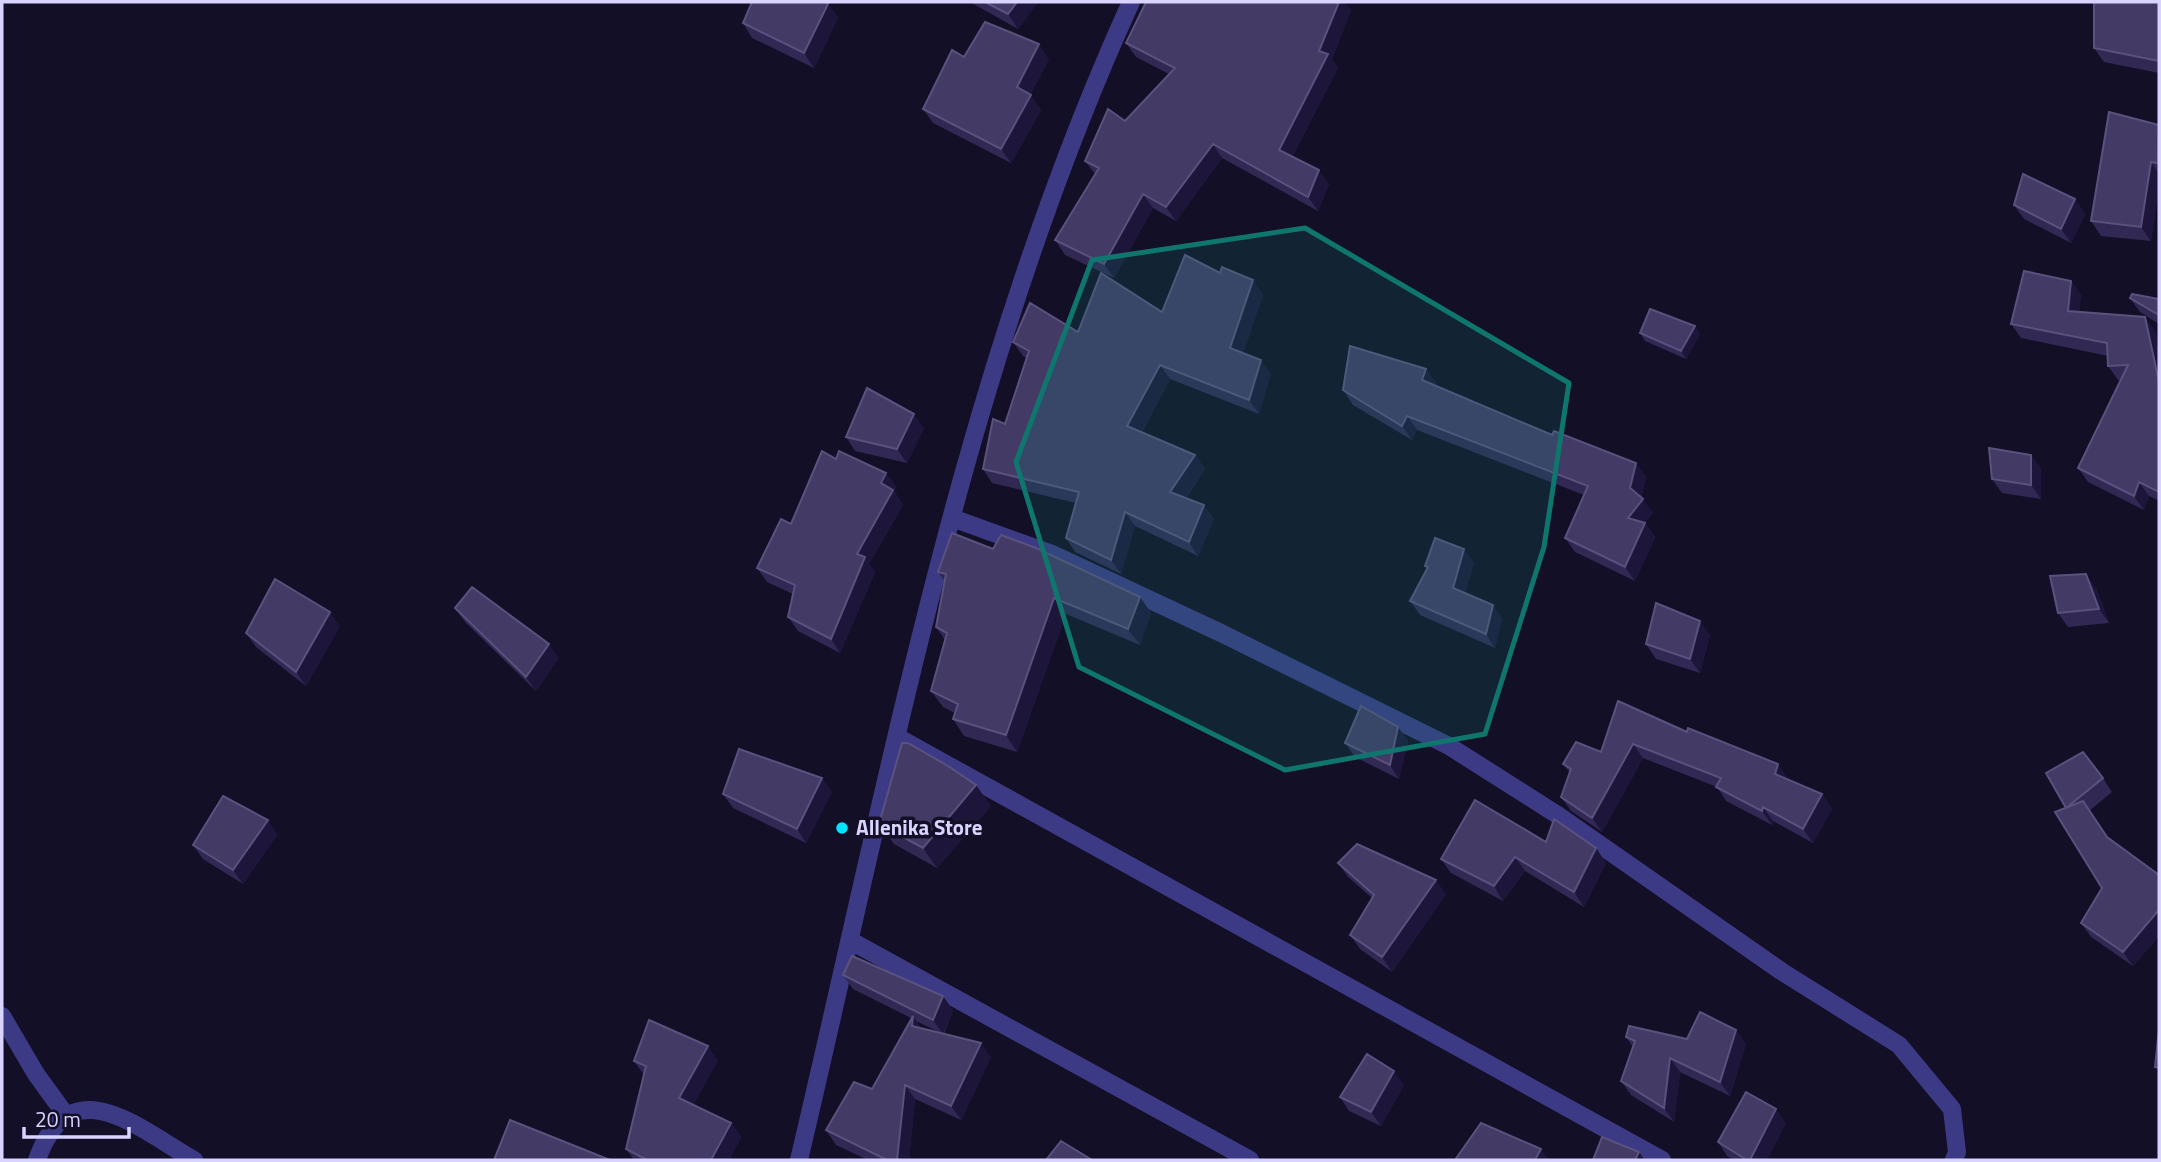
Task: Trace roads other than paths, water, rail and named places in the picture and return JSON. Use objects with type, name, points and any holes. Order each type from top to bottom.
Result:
[{"type":"street","points":[[799,1160],[897,737],[952,518],[1018,296],[1101,68],[1131,2]]},
{"type":"street","points":[[952,518],[1052,554],[1221,633],[1449,746],[1524,793],[1781,971],[1899,1045],[1952,1109],[1957,1152],[1954,1160]]},
{"type":"street","points":[[897,737],[1662,1160]]},
{"type":"street","points":[[850,941],[1250,1160]]},
{"type":"street","points":[[2,1016],[36,1074],[65,1114]]},
{"type":"street","points":[[37,1160],[44,1139],[65,1114],[88,1109],[108,1111],[194,1160]]},
{"type":"place","name":"Allenika Store","points":[[842,828]]}]
